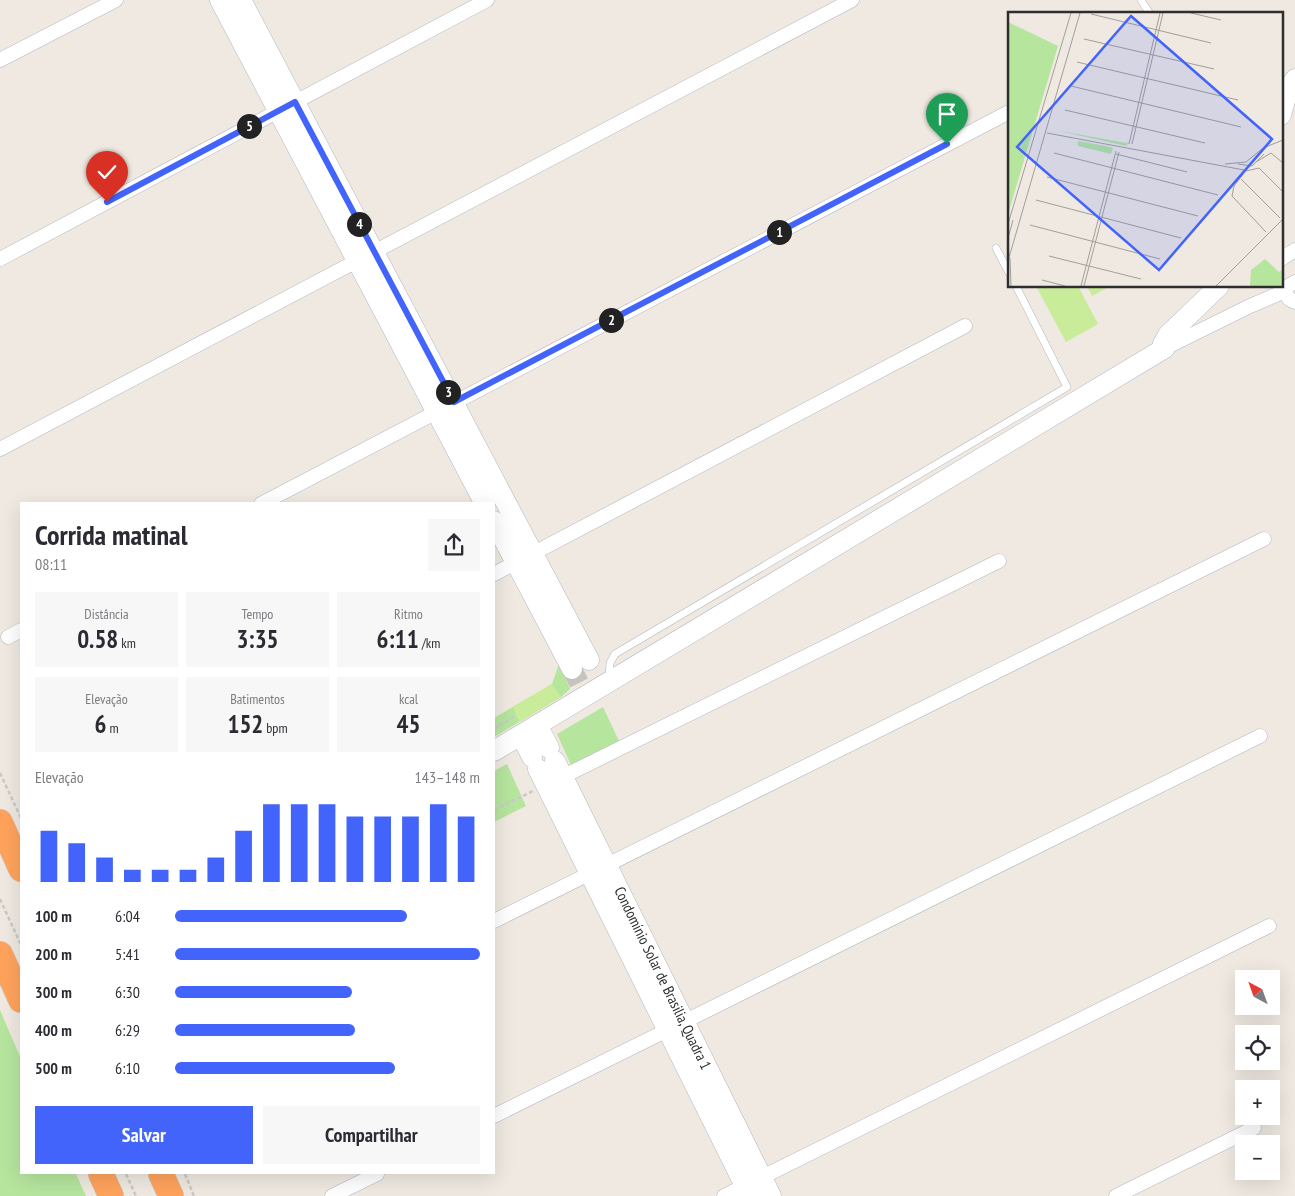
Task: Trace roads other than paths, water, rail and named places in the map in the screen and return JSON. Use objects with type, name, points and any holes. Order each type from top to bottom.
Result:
[{"type":"highway","points":[[0,822],[20,867]]},
{"type":"highway","points":[[0,954],[20,998]]},
{"type":"highway","points":[[101,1174],[111,1196]]},
{"type":"highway","points":[[161,1174],[171,1196]]},
{"type":"street","points":[[0,60],[116,0]]},
{"type":"street","points":[[220,0],[287,106]]},
{"type":"street","points":[[241,0],[287,106],[495,502]]},
{"type":"street","points":[[0,259],[487,0]]},
{"type":"street","points":[[0,449],[366,258],[852,0]]},
{"type":"street","points":[[1282,111],[1288,90],[1295,78]]},
{"type":"street","points":[[265,502],[1008,113]]},
{"type":"street","points":[[1282,258],[1295,250]]},
{"type":"street","points":[[1165,348],[1163,344],[1168,335],[1212,292],[1225,288]]},
{"type":"street","points":[[495,750],[529,730],[587,673],[1028,430],[1165,348],[1250,306],[1292,292]]},
{"type":"street","points":[[495,573],[965,326]]},
{"type":"street","points":[[445,407],[484,502]]},
{"type":"street","points":[[1028,430],[1034,408]]},
{"type":"street","points":[[495,503],[587,673]]},
{"type":"street","points":[[495,522],[524,558]]},
{"type":"street","points":[[495,920],[1264,539]]},
{"type":"street","points":[[545,762],[999,560]]},
{"type":"street","points":[[8,637],[20,631]]},
{"type":"street","name":"Condomínio Solar de Brasilia, Quadra 1","points":[[529,730],[676,1026],[752,1186],[771,1196]]},
{"type":"street","points":[[495,1116],[1260,736]]},
{"type":"street","points":[[724,1196],[752,1186],[1269,926]]},
{"type":"street","points":[[1116,1196],[1254,1128]]},
{"type":"street","points":[[332,1196],[377,1174]]},
{"type":"lane","points":[[1141,0],[1149,12]]},
{"type":"lane","points":[[996,248],[1008,271]]},
{"type":"lane","points":[[587,673],[610,663],[615,654],[1067,387],[1017,288]]},
{"type":"tunnel","points":[[572,669],[579,683]]}]
